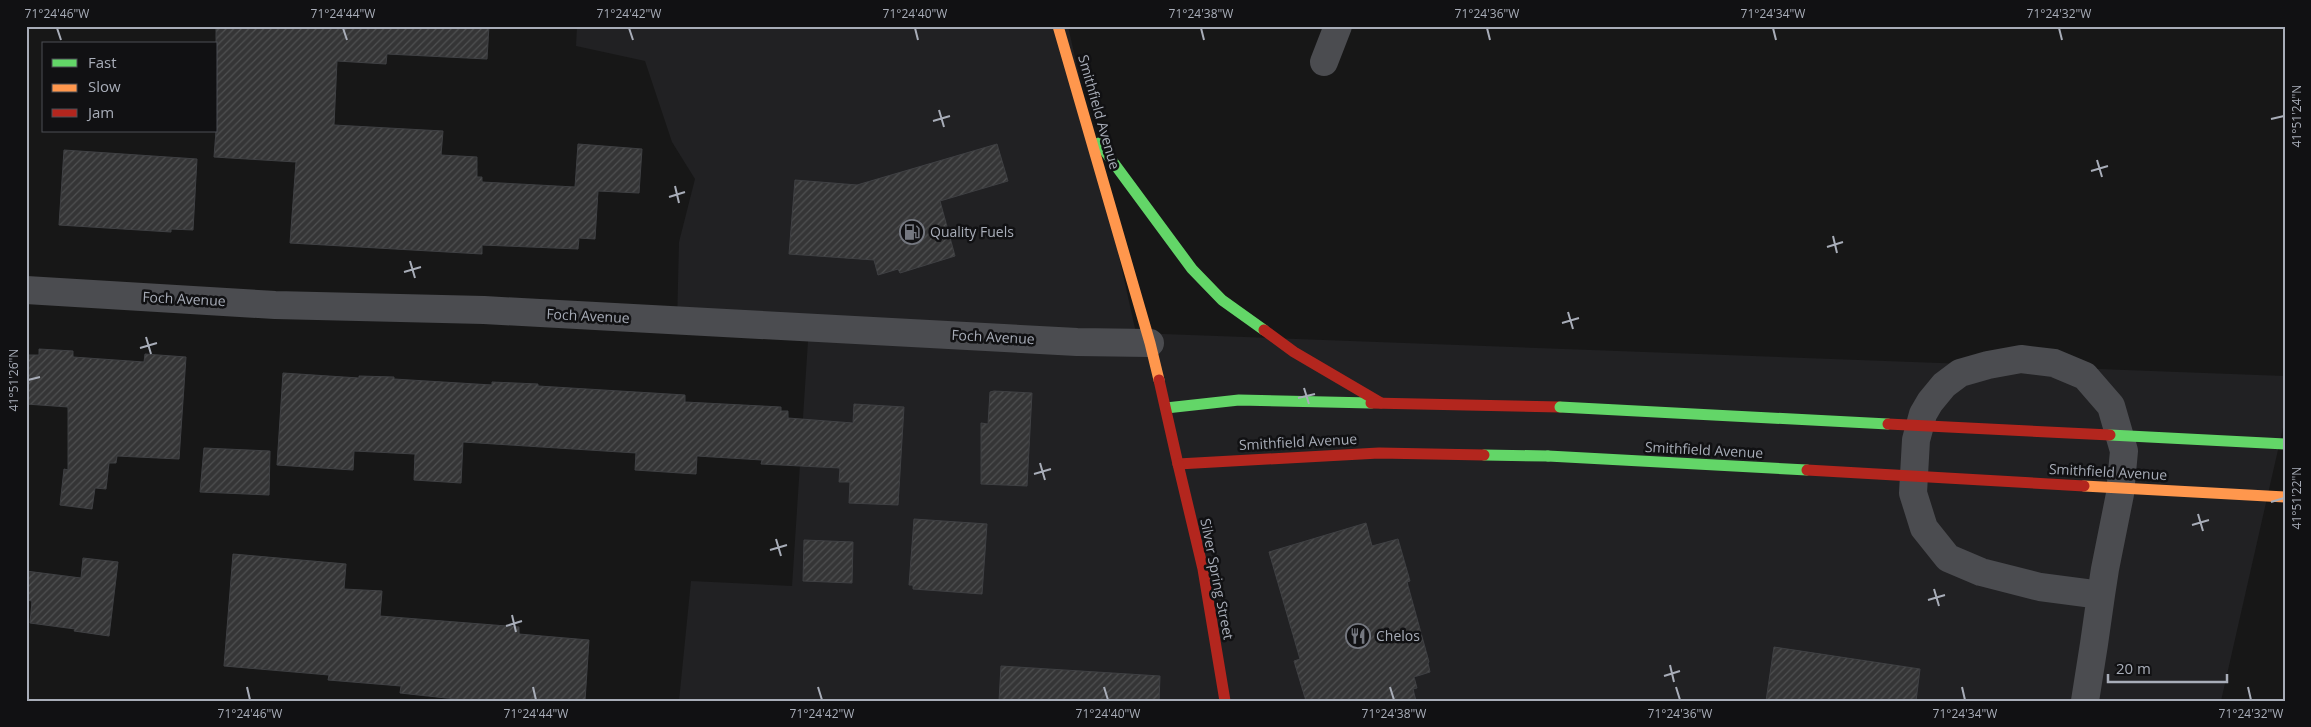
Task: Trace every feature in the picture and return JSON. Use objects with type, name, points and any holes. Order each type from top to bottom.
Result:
[{"type":"main road","name":"Smithfield Avenue","points":[[1058,26],[1150,343],[1178,464],[1379,453],[1548,456],[2285,497]]},
{"type":"main road","points":[[1088,130],[1192,269],[1222,300],[1234,311],[1294,352],[1380,404]]},
{"type":"main road","points":[[1166,408],[1239,400],[1560,407],[2285,444]]},
{"type":"main road","name":"Silver Spring Street","points":[[1178,464],[1202,569],[1225,701]]},
{"type":"street","points":[[1324,62],[1338,26]]},
{"type":"street","name":"Foch Avenue","points":[[26,290],[275,305],[484,310],[1077,342],[1150,343]]},
{"type":"street","points":[[2085,701],[2120,494],[2124,451],[2112,406],[2084,376],[2054,363],[2022,359],[1988,365],[1960,373],[1944,385],[1930,402],[1923,414],[1916,440],[1913,493],[1924,528],[1948,558],[1981,572],[2040,587],[2102,595]]},
{"type":"shaded area","points":[[577,26],[1068,26],[1136,333],[2285,376],[2285,419],[2221,701],[679,701],[691,581],[792,586],[808,341],[677,324],[679,242],[695,179],[672,142],[645,61],[576,46]]},
{"type":"building","points":[[216,26],[489,26],[487,59],[387,54],[386,64],[337,61],[334,125],[443,131],[441,155],[477,157],[477,177],[482,177],[482,182],[575,187],[578,144],[642,149],[639,193],[598,191],[595,239],[579,238],[578,249],[482,245],[482,254],[290,243],[296,162],[214,157],[216,132],[218,132],[218,42],[216,42]]},
{"type":"building","points":[[997,144],[1008,181],[940,201],[955,256],[900,273],[898,269],[878,275],[874,260],[789,254],[795,180],[857,185]]},
{"type":"building","points":[[64,150],[197,159],[193,230],[171,229],[171,232],[59,225]]},
{"type":"building","points":[[39,349],[73,351],[73,357],[144,362],[145,354],[186,357],[179,459],[117,456],[116,463],[109,463],[106,489],[95,488],[92,509],[60,505],[64,469],[68,470],[68,407],[26,404],[26,355],[39,355]]},
{"type":"building","points":[[283,373],[359,378],[359,376],[394,377],[394,379],[492,385],[492,382],[538,384],[538,386],[685,395],[685,402],[781,407],[781,411],[788,411],[788,418],[853,423],[854,404],[904,407],[898,505],[849,503],[850,482],[839,482],[840,468],[761,464],[762,460],[697,456],[696,474],[635,470],[636,453],[463,442],[461,483],[414,480],[415,454],[354,451],[353,470],[277,465]]},
{"type":"building","points":[[990,392],[1032,393],[1027,486],[981,484],[981,423],[988,424]]},
{"type":"building","points":[[204,448],[270,451],[269,495],[200,492]]},
{"type":"building","points":[[914,519],[987,524],[982,594],[913,589],[913,585],[909,585]]},
{"type":"building","points":[[1366,523],[1372,546],[1398,539],[1410,581],[1407,582],[1429,662],[1430,672],[1414,677],[1417,688],[1413,689],[1416,701],[1306,701],[1294,661],[1300,659],[1269,552]]},
{"type":"building","points":[[804,540],[853,542],[852,583],[803,581]]},
{"type":"building","points":[[233,554],[346,564],[344,589],[382,591],[380,616],[519,627],[519,634],[589,640],[585,701],[474,701],[400,693],[401,686],[328,680],[329,675],[224,666]]},
{"type":"building","points":[[83,558],[118,562],[109,636],[30,623],[32,601],[26,600],[26,571],[81,578]]},
{"type":"building","points":[[1774,647],[1920,669],[1916,701],[1766,701]]},
{"type":"building","points":[[1001,666],[1160,676],[1159,701],[999,701]]},
{"type":"traffic: fast","points":[[1099,143],[1192,269],[1222,300],[1264,330]]},
{"type":"traffic: fast","points":[[1166,408],[1239,400],[1371,403]]},
{"type":"traffic: fast","points":[[1560,407],[1888,424]]},
{"type":"traffic: fast","points":[[2110,435],[2285,444]]},
{"type":"traffic: fast","points":[[1484,455],[1548,456]]},
{"type":"traffic: fast","points":[[1548,456],[1807,470]]},
{"type":"traffic: slow","points":[[1058,26],[1159,380]]},
{"type":"traffic: slow","points":[[2084,486],[2285,497]]},
{"type":"traffic: jam","points":[[1264,330],[1294,352],[1381,403]]},
{"type":"traffic: jam","points":[[1159,380],[1178,464],[1379,453],[1484,455]]},
{"type":"traffic: jam","points":[[1371,403],[1560,407]]},
{"type":"traffic: jam","points":[[1888,424],[2110,435]]},
{"type":"traffic: jam","points":[[1178,464],[1203,569],[1225,701]]},
{"type":"traffic: jam","points":[[1807,470],[2084,486]]},
{"type":"place","name":"Quality Fuels","points":[[912,232]]},
{"type":"place","name":"Chelos","points":[[1358,636]]}]
